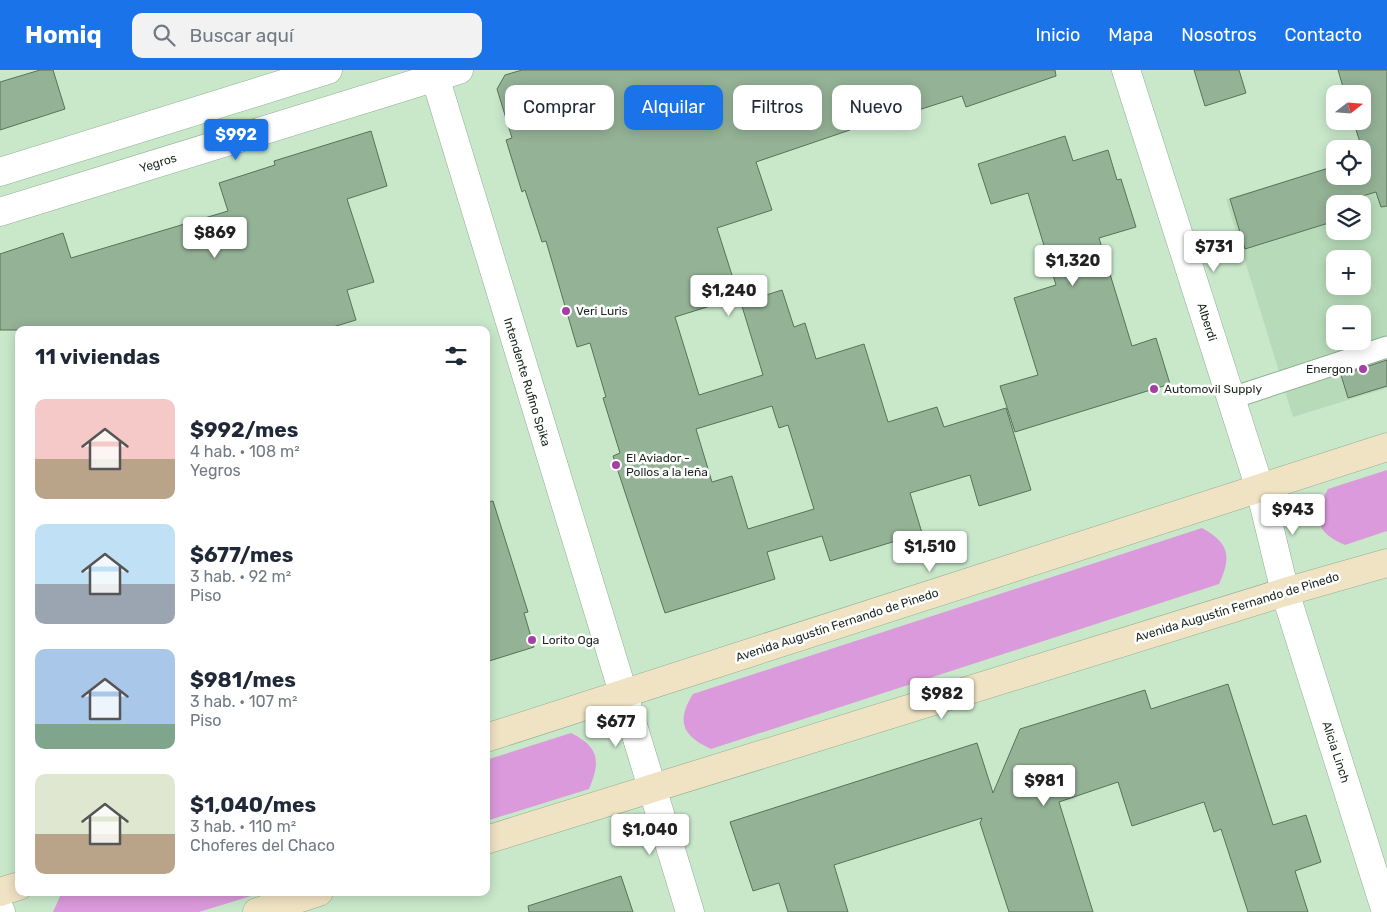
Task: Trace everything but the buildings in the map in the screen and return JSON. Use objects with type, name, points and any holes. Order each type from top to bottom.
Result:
[{"type":"street","points":[[0,172],[328,70]]},
{"type":"street","name":"Alberdi","points":[[1126,70],[1260,489]]},
{"type":"street","name":"Yegros","points":[[0,212],[442,73]]},
{"type":"street","name":"Intendente Rufino Spika","points":[[442,73],[622,695],[690,912]]},
{"type":"street","name":"Avenida Augustín Fernando de Pinedo","points":[[490,737],[1387,447]]},
{"type":"street","name":"Alicia Linch","points":[[1260,489],[1285,592],[1386,912]]},
{"type":"street","name":"Avenida Augustín Fernando de Pinedo","points":[[490,839],[1285,592],[1387,563]]},
{"type":"street","points":[[0,892],[15,887]]},
{"type":"street","points":[[257,912],[307,896]]},
{"type":"lane","points":[[1232,398],[1387,346]]},
{"type":"shaded area","name":"Energon","points":[[1387,150],[1387,388],[1293,417],[1226,199],[1326,169],[1326,185],[1371,185],[1371,155]]},
{"type":"shaded area","points":[[1387,470],[1387,531],[1345,545],[1327,535],[1319,523],[1318,516],[1328,489]]},
{"type":"shaded area","points":[[1202,528],[1218,539],[1226,551],[1226,566],[1219,584],[711,749],[694,739],[685,727],[685,712],[693,694]]},
{"type":"shaded area","points":[[571,733],[592,749],[596,763],[589,789],[490,820],[490,759]]},
{"type":"shaded area","points":[[60,896],[251,896],[199,912],[53,912]]},
{"type":"place","name":"Veri Luris","points":[[566,311]]},
{"type":"place","name":"Energon","points":[[1363,369]]},
{"type":"place","name":"Automovil Supply","points":[[1154,389]]},
{"type":"place","name":"El Aviador - Pollos a la leña","points":[[616,465]]},
{"type":"place","name":"Lorito Oga","points":[[532,640]]}]
